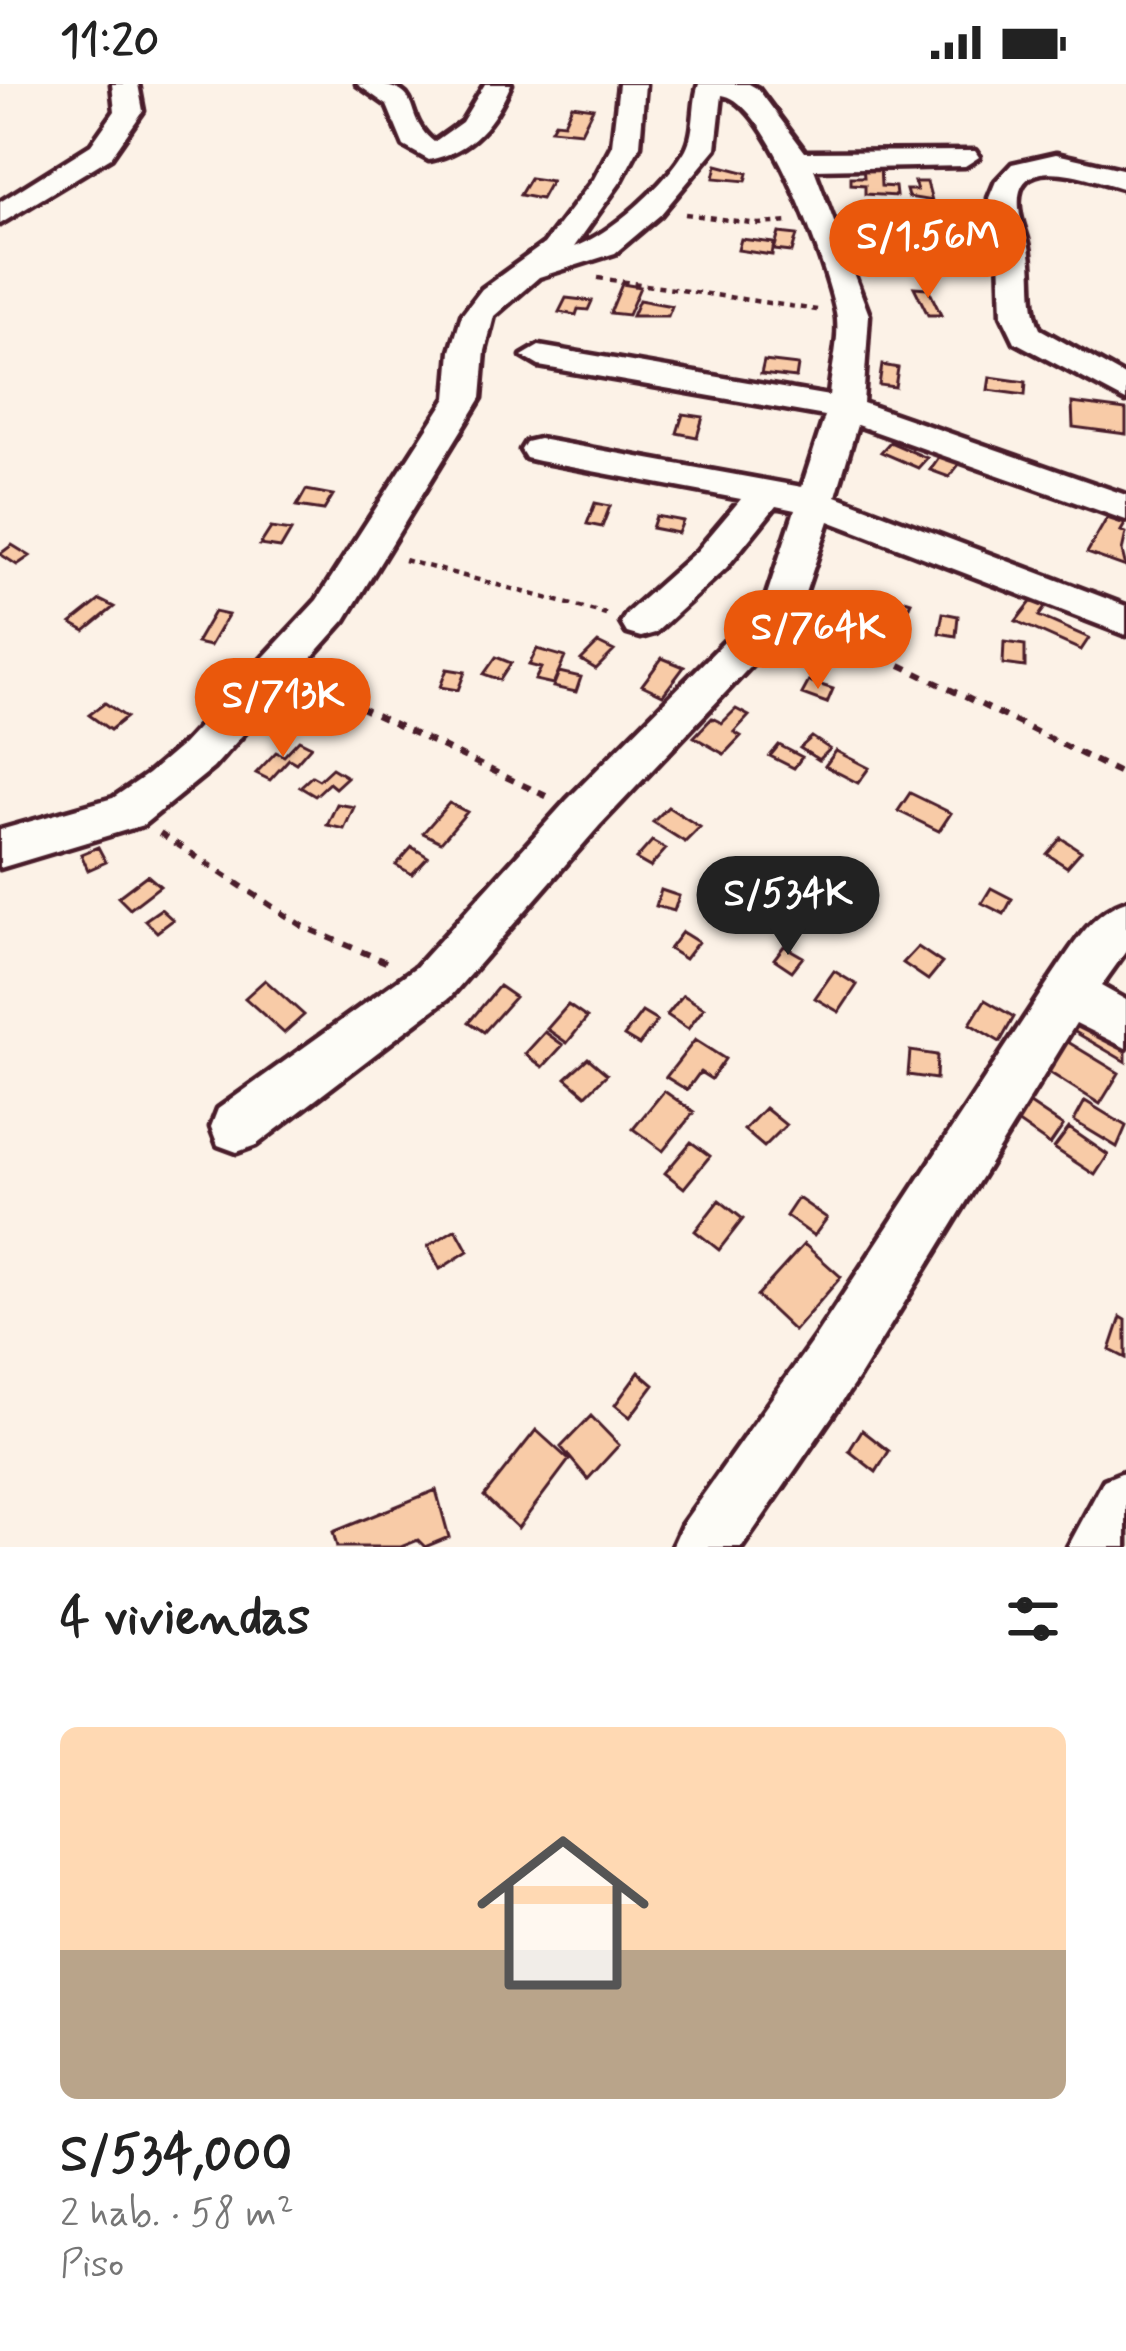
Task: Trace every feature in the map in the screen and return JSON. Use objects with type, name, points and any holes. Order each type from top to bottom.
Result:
[{"type":"street","points":[[0,215],[100,151],[128,111],[125,84]]},
{"type":"street","points":[[370,84],[402,93],[419,148],[442,151],[475,124],[498,84]]},
{"type":"street","points":[[535,269],[608,181],[626,145],[632,84]]},
{"type":"street","points":[[0,849],[127,812],[198,756],[331,610],[371,551],[464,398],[468,351],[478,315],[494,296],[535,269],[604,247],[650,209],[702,148],[710,87],[728,86],[749,95],[797,161],[853,315],[845,409],[784,607],[583,814],[433,982],[237,1127]]},
{"type":"street","points":[[797,161],[965,158]]},
{"type":"street","points":[[1126,180],[1074,165],[1030,166],[1011,178],[1003,202],[1015,252],[1018,321],[1027,334],[1126,392]]},
{"type":"street","points":[[539,356],[845,409],[1126,508]]},
{"type":"street","points":[[539,450],[814,501],[1126,621]]},
{"type":"street","points":[[641,623],[712,559],[768,492]]},
{"type":"street","points":[[704,1547],[837,1357],[1068,993],[1106,939],[1126,921]]},
{"type":"street","points":[[1068,993],[1126,1026]]},
{"type":"street","points":[[1100,1547],[1126,1502]]},
{"type":"path","points":[[650,209],[758,224],[818,217]]},
{"type":"path","points":[[535,269],[853,315]]},
{"type":"path","points":[[371,551],[641,623]]},
{"type":"path","points":[[784,607],[1126,776]]},
{"type":"path","points":[[275,667],[583,814]]},
{"type":"path","points":[[127,812],[302,926],[433,982]]},
{"type":"building","points":[[572,105],[593,108],[581,132],[551,129],[555,122],[564,123]]},
{"type":"building","points":[[717,165],[748,173],[746,181],[714,178]]},
{"type":"building","points":[[863,165],[880,166],[881,186],[895,187],[896,196],[865,194],[865,185],[851,184],[851,177],[864,177]]},
{"type":"building","points":[[530,178],[551,181],[541,199],[520,195]]},
{"type":"building","points":[[914,182],[927,182],[932,201],[908,197],[906,190],[917,190]]},
{"type":"building","points":[[779,233],[797,235],[792,252],[774,250]]},
{"type":"building","points":[[741,239],[774,243],[772,255],[738,250]]},
{"type":"building","points":[[622,284],[640,287],[628,315],[610,313]]},
{"type":"building","points":[[914,287],[928,288],[941,315],[928,315]]},
{"type":"building","points":[[566,298],[592,301],[588,310],[578,309],[576,315],[559,312]]},
{"type":"building","points":[[639,300],[672,306],[668,316],[632,316]]},
{"type":"building","points":[[764,361],[798,365],[796,378],[761,374]]},
{"type":"building","points":[[882,365],[898,368],[895,387],[879,385]]},
{"type":"building","points":[[990,377],[1026,382],[1025,395],[988,390]]},
{"type":"building","points":[[1072,403],[1126,410],[1126,434],[1073,427]]},
{"type":"building","points":[[683,414],[703,417],[697,437],[677,433]]},
{"type":"building","points":[[890,442],[927,458],[918,468],[881,452]]},
{"type":"building","points":[[941,454],[961,462],[949,477],[930,470]]},
{"type":"building","points":[[306,490],[333,495],[324,510],[297,506]]},
{"type":"building","points":[[595,503],[610,506],[602,527],[587,524]]},
{"type":"building","points":[[656,516],[683,521],[678,533],[652,528]]},
{"type":"building","points":[[1107,518],[1125,524],[1121,531],[1126,533],[1122,551],[1126,567],[1087,553]]},
{"type":"building","points":[[271,528],[291,531],[281,548],[260,545]]},
{"type":"building","points":[[12,545],[30,556],[17,565],[0,554]]},
{"type":"building","points":[[1038,593],[1051,599],[1039,616],[1089,638],[1081,650],[1016,621]]},
{"type":"building","points":[[889,595],[911,602],[903,619],[881,613]]},
{"type":"building","points":[[100,600],[114,607],[85,631],[71,623]]},
{"type":"building","points":[[214,612],[228,615],[210,646],[196,643]]},
{"type":"building","points":[[943,613],[958,616],[956,636],[939,633]]},
{"type":"building","points":[[1004,642],[1025,645],[1025,667],[1003,664]]},
{"type":"building","points":[[598,643],[614,651],[596,669],[581,660]]},
{"type":"building","points":[[537,649],[565,657],[553,684],[535,680],[541,668],[529,665]]},
{"type":"building","points":[[496,657],[511,663],[500,680],[484,674]]},
{"type":"building","points":[[662,658],[684,667],[663,695],[642,685]]},
{"type":"building","points":[[447,669],[465,672],[458,690],[440,687]]},
{"type":"building","points":[[559,672],[581,677],[576,692],[553,687]]},
{"type":"building","points":[[809,681],[833,689],[827,703],[802,694]]},
{"type":"building","points":[[282,690],[300,693],[288,715],[271,712]]},
{"type":"building","points":[[105,703],[126,717],[110,730],[89,715]]},
{"type":"building","points":[[736,709],[749,716],[734,732],[741,736],[724,754],[694,737],[712,718],[722,723]]},
{"type":"building","points":[[812,737],[830,749],[819,760],[800,748]]},
{"type":"building","points":[[299,740],[311,746],[296,763],[289,759],[270,780],[256,773],[276,752],[284,756]]},
{"type":"building","points":[[779,745],[802,757],[794,768],[770,756]]},
{"type":"building","points":[[836,751],[869,768],[858,783],[825,766]]},
{"type":"building","points":[[332,768],[347,777],[335,788],[329,783],[315,796],[300,787],[312,776],[319,780]]},
{"type":"building","points":[[910,793],[951,813],[939,831],[898,811]]},
{"type":"building","points":[[449,803],[467,812],[441,842],[423,833]]},
{"type":"building","points":[[337,804],[354,807],[344,829],[327,825]]},
{"type":"building","points":[[668,807],[700,827],[685,842],[653,822]]},
{"type":"building","points":[[1061,838],[1081,851],[1067,867],[1047,854]]},
{"type":"building","points":[[652,841],[666,849],[650,867],[636,859]]},
{"type":"building","points":[[98,847],[106,862],[88,870],[81,854]]},
{"type":"building","points":[[412,847],[428,857],[412,874],[396,865]]},
{"type":"building","points":[[769,873],[821,905],[809,921],[756,888]]},
{"type":"building","points":[[147,875],[160,886],[130,909],[118,897]]},
{"type":"building","points":[[991,888],[1012,899],[1004,914],[982,903]]},
{"type":"building","points":[[661,890],[679,896],[674,911],[656,906]]},
{"type":"building","points":[[161,909],[173,920],[157,932],[145,920]]},
{"type":"building","points":[[682,932],[698,942],[685,959],[669,949]]},
{"type":"building","points":[[784,946],[803,957],[792,971],[774,959]]},
{"type":"building","points":[[918,947],[942,963],[928,980],[903,963]]},
{"type":"building","points":[[834,971],[857,985],[839,1012],[815,998]]},
{"type":"building","points":[[265,980],[304,1015],[284,1033],[245,998]]},
{"type":"building","points":[[499,986],[515,997],[484,1032],[469,1022]]},
{"type":"building","points":[[683,995],[704,1008],[688,1029],[667,1015]]},
{"type":"building","points":[[985,1000],[1014,1017],[1000,1042],[970,1024]]},
{"type":"building","points":[[1077,1003],[1126,1031],[1126,1062],[1063,1025]]},
{"type":"building","points":[[568,1005],[587,1018],[567,1043],[547,1029]]},
{"type":"building","points":[[642,1012],[657,1021],[639,1045],[624,1036]]},
{"type":"building","points":[[545,1032],[563,1045],[543,1067],[525,1054]]},
{"type":"building","points":[[1063,1039],[1119,1073],[1100,1104],[1044,1069]]},
{"type":"building","points":[[695,1040],[725,1059],[711,1079],[700,1072],[687,1090],[666,1077]]},
{"type":"building","points":[[910,1051],[937,1055],[936,1079],[908,1075]]},
{"type":"building","points":[[588,1058],[607,1074],[586,1095],[566,1078]]},
{"type":"building","points":[[664,1091],[694,1112],[663,1151],[633,1129]]},
{"type":"building","points":[[1085,1101],[1126,1126],[1117,1147],[1074,1121]]},
{"type":"building","points":[[1027,1102],[1063,1126],[1050,1145],[1014,1120]]},
{"type":"building","points":[[765,1108],[786,1125],[764,1147],[744,1130]]},
{"type":"building","points":[[1069,1128],[1108,1155],[1095,1175],[1054,1148]]},
{"type":"building","points":[[691,1142],[710,1156],[684,1188],[665,1173]]},
{"type":"building","points":[[798,1198],[827,1218],[814,1236],[786,1216]]},
{"type":"building","points":[[719,1200],[743,1219],[719,1250],[695,1231]]},
{"type":"building","points":[[456,1229],[468,1251],[440,1269],[428,1246]]},
{"type":"building","points":[[804,1244],[841,1277],[794,1331],[757,1296]]},
{"type":"building","points":[[1121,1317],[1126,1320],[1126,1358],[1110,1350]]},
{"type":"building","points":[[639,1372],[654,1385],[630,1417],[615,1405]]},
{"type":"building","points":[[591,1416],[619,1445],[588,1479],[561,1447]]},
{"type":"building","points":[[536,1430],[569,1460],[518,1528],[484,1496]]},
{"type":"building","points":[[862,1430],[889,1451],[876,1472],[849,1451]]},
{"type":"building","points":[[436,1490],[449,1537],[425,1547],[418,1540],[401,1547],[337,1547],[333,1532]]}]
